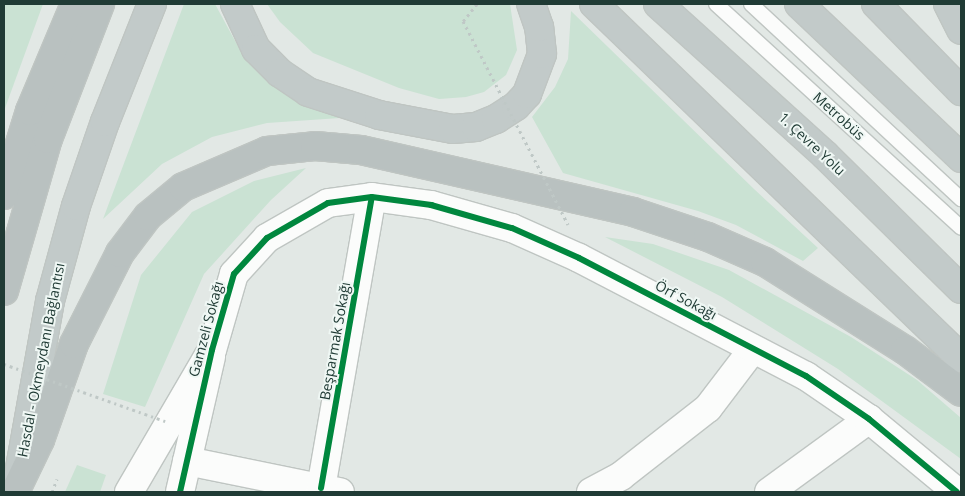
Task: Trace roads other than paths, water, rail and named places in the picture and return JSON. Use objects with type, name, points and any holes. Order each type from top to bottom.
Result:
[{"type":"highway","points":[[4,195],[30,111],[75,4]]},
{"type":"highway","points":[[4,291],[48,140],[100,4]]},
{"type":"highway","name":"Hasdal - Okmeydanı Bağlantısı","points":[[16,489],[50,301],[76,206],[105,122],[152,4]]},
{"type":"highway","points":[[235,4],[256,49],[280,73],[308,92],[379,115],[453,129],[476,127],[496,119],[516,106],[527,94],[542,54],[539,27],[531,4]]},
{"type":"highway","points":[[594,4],[961,358]]},
{"type":"highway","name":"1. Çevre Yolu","points":[[658,4],[825,156],[961,289]]},
{"type":"highway","points":[[799,4],[961,158]]},
{"type":"highway","points":[[876,4],[961,91]]},
{"type":"highway","points":[[948,4],[961,30]]},
{"type":"highway","points":[[16,489],[40,440],[74,344],[120,252],[148,216],[183,188],[267,151],[315,146],[361,150],[633,212],[708,237],[765,262],[905,350],[961,392]]},
{"type":"street","name":"Örf Sokağı","points":[[372,197],[431,205],[512,228],[579,258],[806,376],[869,419],[957,492]]},
{"type":"street","name":"Gamzeli Sokağı","points":[[180,492],[212,350],[234,274],[267,238],[328,203],[372,197]]},
{"type":"street","name":"Beşparmak Sokağı","points":[[331,490],[372,197]]},
{"type":"street","points":[[591,492],[620,476],[708,408],[753,349]]},
{"type":"street","points":[[130,492],[168,422],[212,350]]},
{"type":"street","points":[[769,492],[869,419]]},
{"type":"street","points":[[187,461],[331,490]]},
{"type":"lane","name":"Metrobüs","points":[[716,4],[961,228]]},
{"type":"lane","name":"Metrobüs","points":[[751,4],[961,199]]}]
